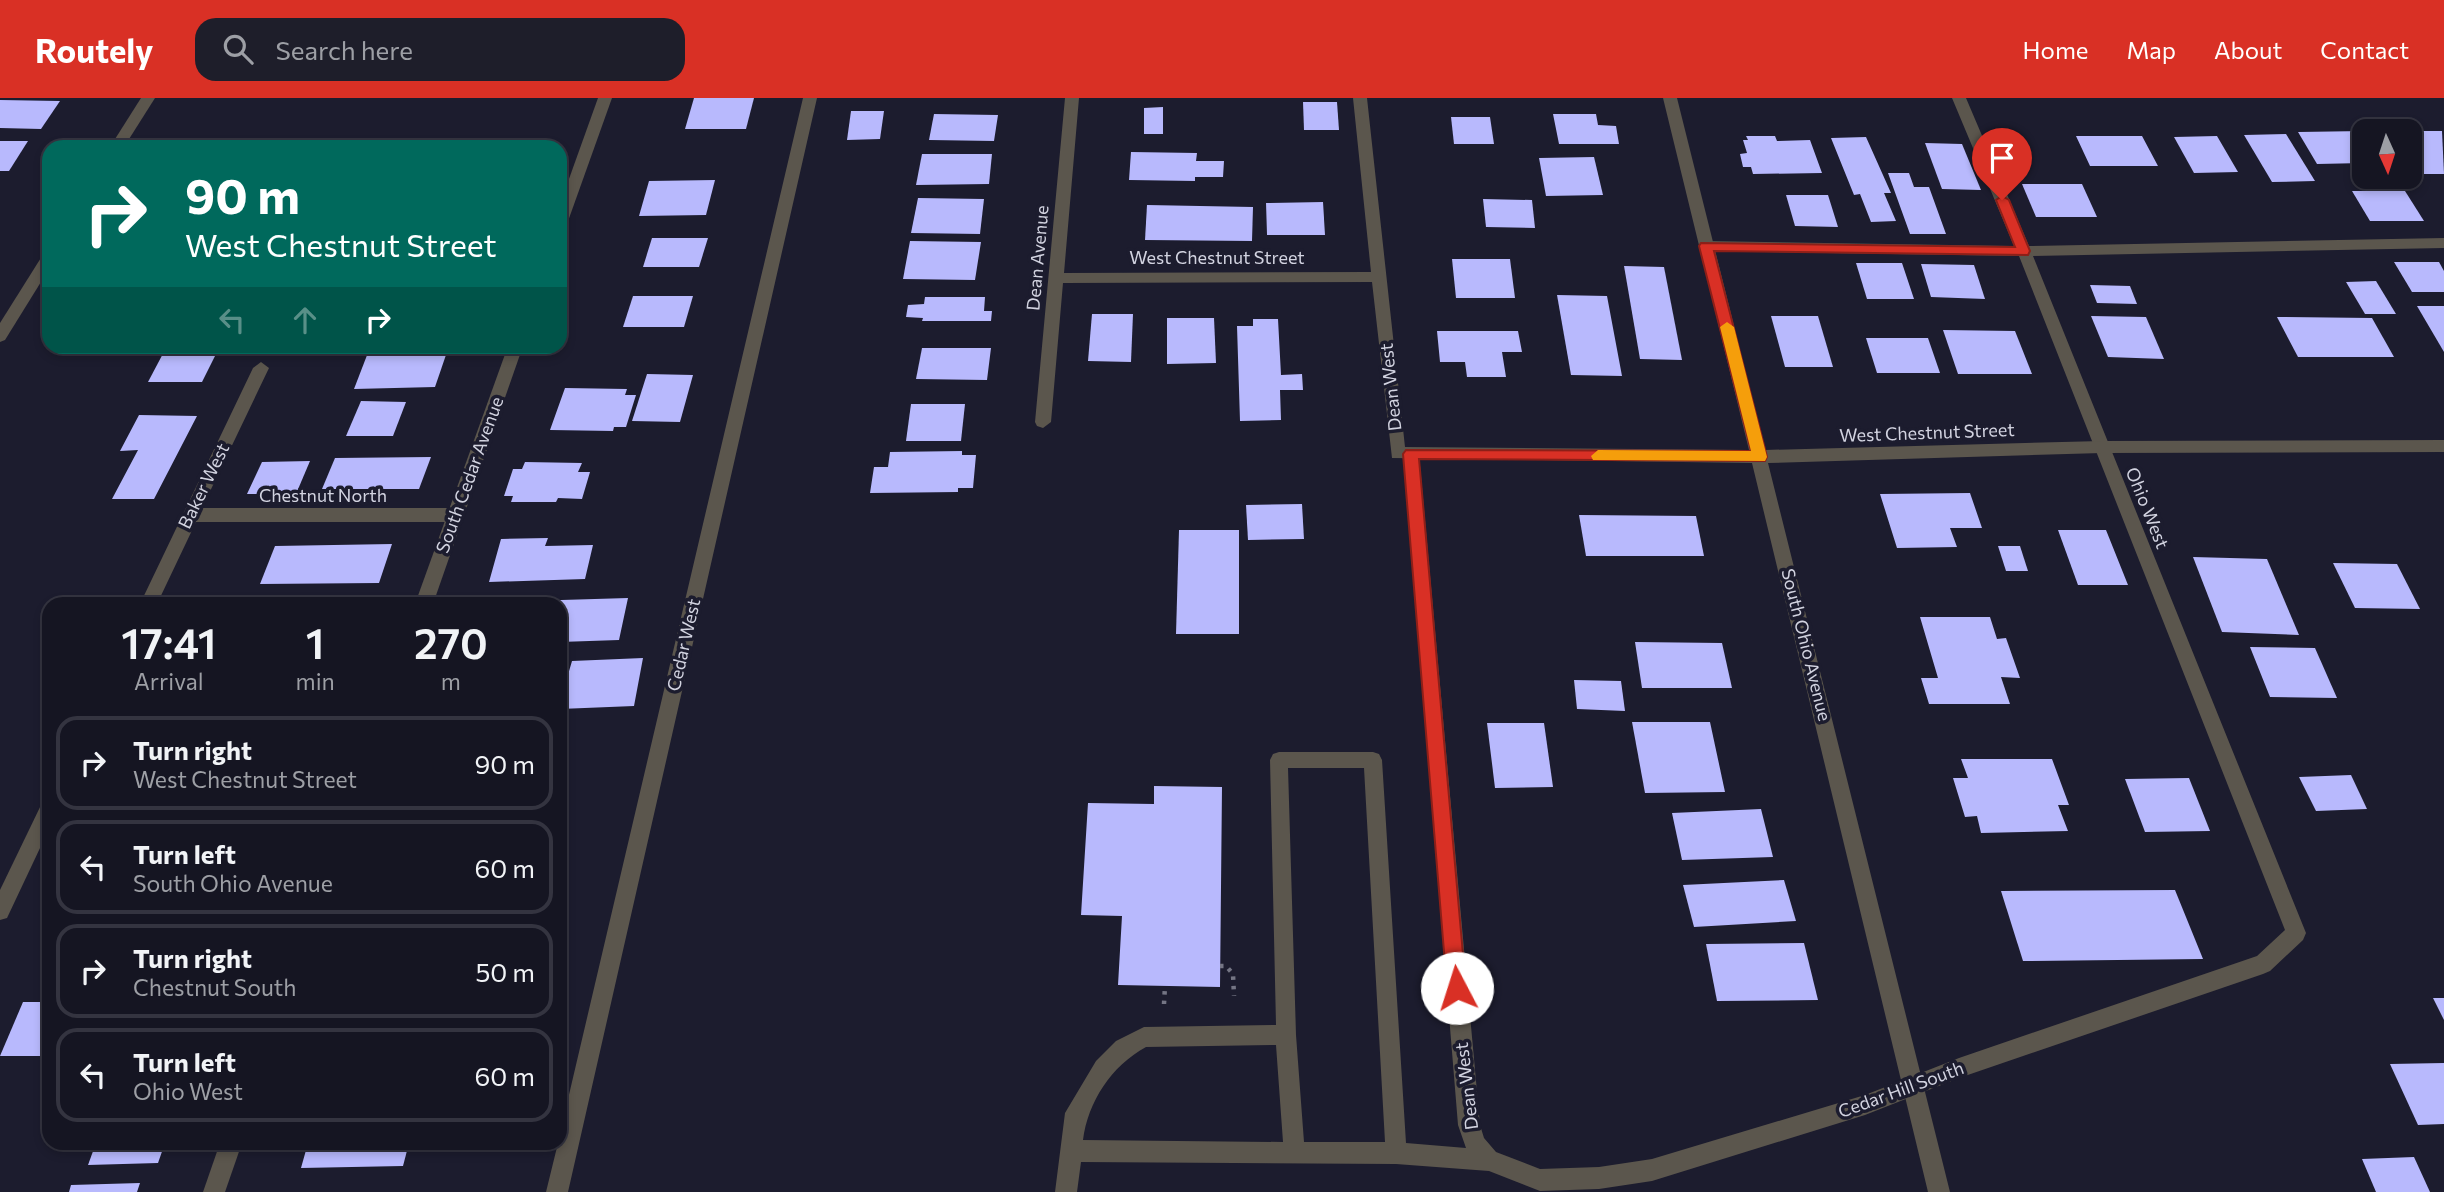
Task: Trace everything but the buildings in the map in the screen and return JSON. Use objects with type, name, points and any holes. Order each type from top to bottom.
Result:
[{"type":"street","points":[[121,140],[148,98]]},
{"type":"street","points":[[567,204],[605,98]]},
{"type":"street","name":"Cedar West","points":[[567,1149],[810,98]]},
{"type":"street","name":"Dean Avenue","points":[[1043,422],[1072,98]]},
{"type":"street","name":"Dean West","points":[[1360,98],[1398,453],[1411,454],[1469,1125],[1475,1144],[1489,1160]]},
{"type":"street","name":"South Ohio Avenue","points":[[1670,98],[1939,1192]]},
{"type":"street","name":"Ohio West","points":[[1959,98],[2024,251],[2296,933]]},
{"type":"street","points":[[1706,246],[2024,251],[2444,243]]},
{"type":"street","points":[[0,337],[42,268]]},
{"type":"street","name":"West Chestnut Street","points":[[1055,278],[1379,277]]},
{"type":"street","name":"South Cedar Avenue","points":[[427,597],[513,354]]},
{"type":"street","name":"Baker West","points":[[151,597],[261,368]]},
{"type":"street","name":"West Chestnut Street","points":[[1411,454],[1760,457],[2102,447],[2444,446]]},
{"type":"street","name":"Chestnut North","points":[[191,515],[456,515]]},
{"type":"street","points":[[1294,1154],[1286,1035],[1279,760],[1373,760],[1396,1153]]},
{"type":"street","points":[[0,911],[42,824]]},
{"type":"street","name":"Cedar Hill South","points":[[1073,1151],[1396,1153],[1489,1160],[1540,1180],[1598,1178],[1652,1170],[1853,1109],[1959,1068],[2263,964],[2296,933]]},
{"type":"street","points":[[1066,1192],[1076,1113],[1103,1068],[1123,1048],[1144,1037],[1286,1035]]},
{"type":"street","points":[[214,1192],[229,1150]]},
{"type":"street","name":"Cedar West","points":[[557,1192],[567,1150]]},
{"type":"path","points":[[1220,966],[1226,966],[1233,974],[1234,996]]},
{"type":"slow traffic","points":[[1598,456],[1760,457],[1727,327]]},
{"type":"route","points":[[1457,988],[1411,454],[1760,457],[1706,246],[2024,251],[2002,200]]}]
